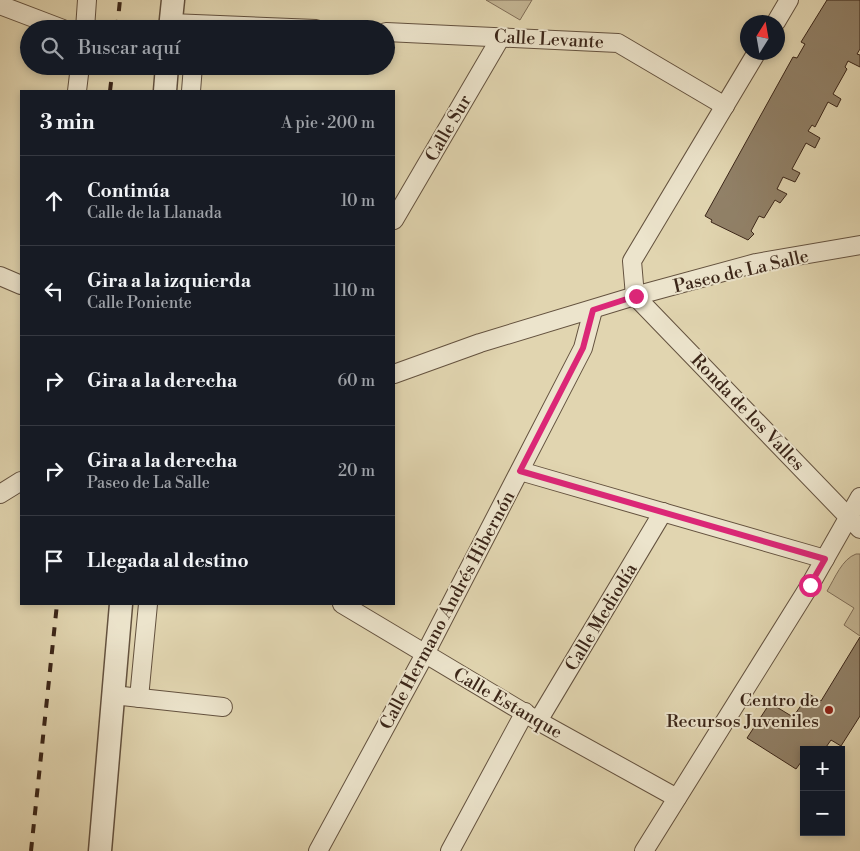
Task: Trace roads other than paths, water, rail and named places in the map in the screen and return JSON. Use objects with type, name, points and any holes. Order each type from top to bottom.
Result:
[{"type":"street","points":[[86,20],[88,0]]},
{"type":"street","points":[[171,20],[173,0]]},
{"type":"street","points":[[780,15],[789,0]]},
{"type":"street","points":[[0,5],[39,20]]},
{"type":"street","name":"Calle Levante","points":[[395,32],[618,43],[725,106]]},
{"type":"street","name":"Calle Sur","points":[[395,218],[501,37]]},
{"type":"street","points":[[636,296],[632,261],[752,60]]},
{"type":"street","points":[[78,90],[79,75]]},
{"type":"street","points":[[165,90],[166,75]]},
{"type":"street","points":[[191,90],[192,75]]},
{"type":"street","name":"Paseo de La Salle","points":[[395,374],[480,343],[636,296],[756,263],[860,245]]},
{"type":"street","points":[[0,276],[20,285]]},
{"type":"street","name":"Ronda de los Valles","points":[[636,296],[854,523]]},
{"type":"street","name":"Calle Hermano Andrés Hibernón","points":[[318,851],[425,654],[583,348],[593,310]]},
{"type":"street","points":[[520,471],[825,559]]},
{"type":"street","points":[[0,494],[20,482]]},
{"type":"street","points":[[644,851],[825,559],[854,523],[860,497]]},
{"type":"street","name":"Calle Mediodía","points":[[450,851],[532,717],[663,512]]},
{"type":"street","points":[[100,851],[121,605]]},
{"type":"street","points":[[139,698],[148,605]]},
{"type":"street","name":"Calle Estanque","points":[[344,605],[532,717],[677,798]]},
{"type":"street","points":[[113,695],[223,707]]},
{"type":"railway","points":[[118,20],[120,0]]},
{"type":"railway","points":[[110,90],[112,75]]},
{"type":"railway","points":[[31,851],[57,605]]},
{"type":"place","name":"Centro de Recursos Juveniles","points":[[829,710]]}]
